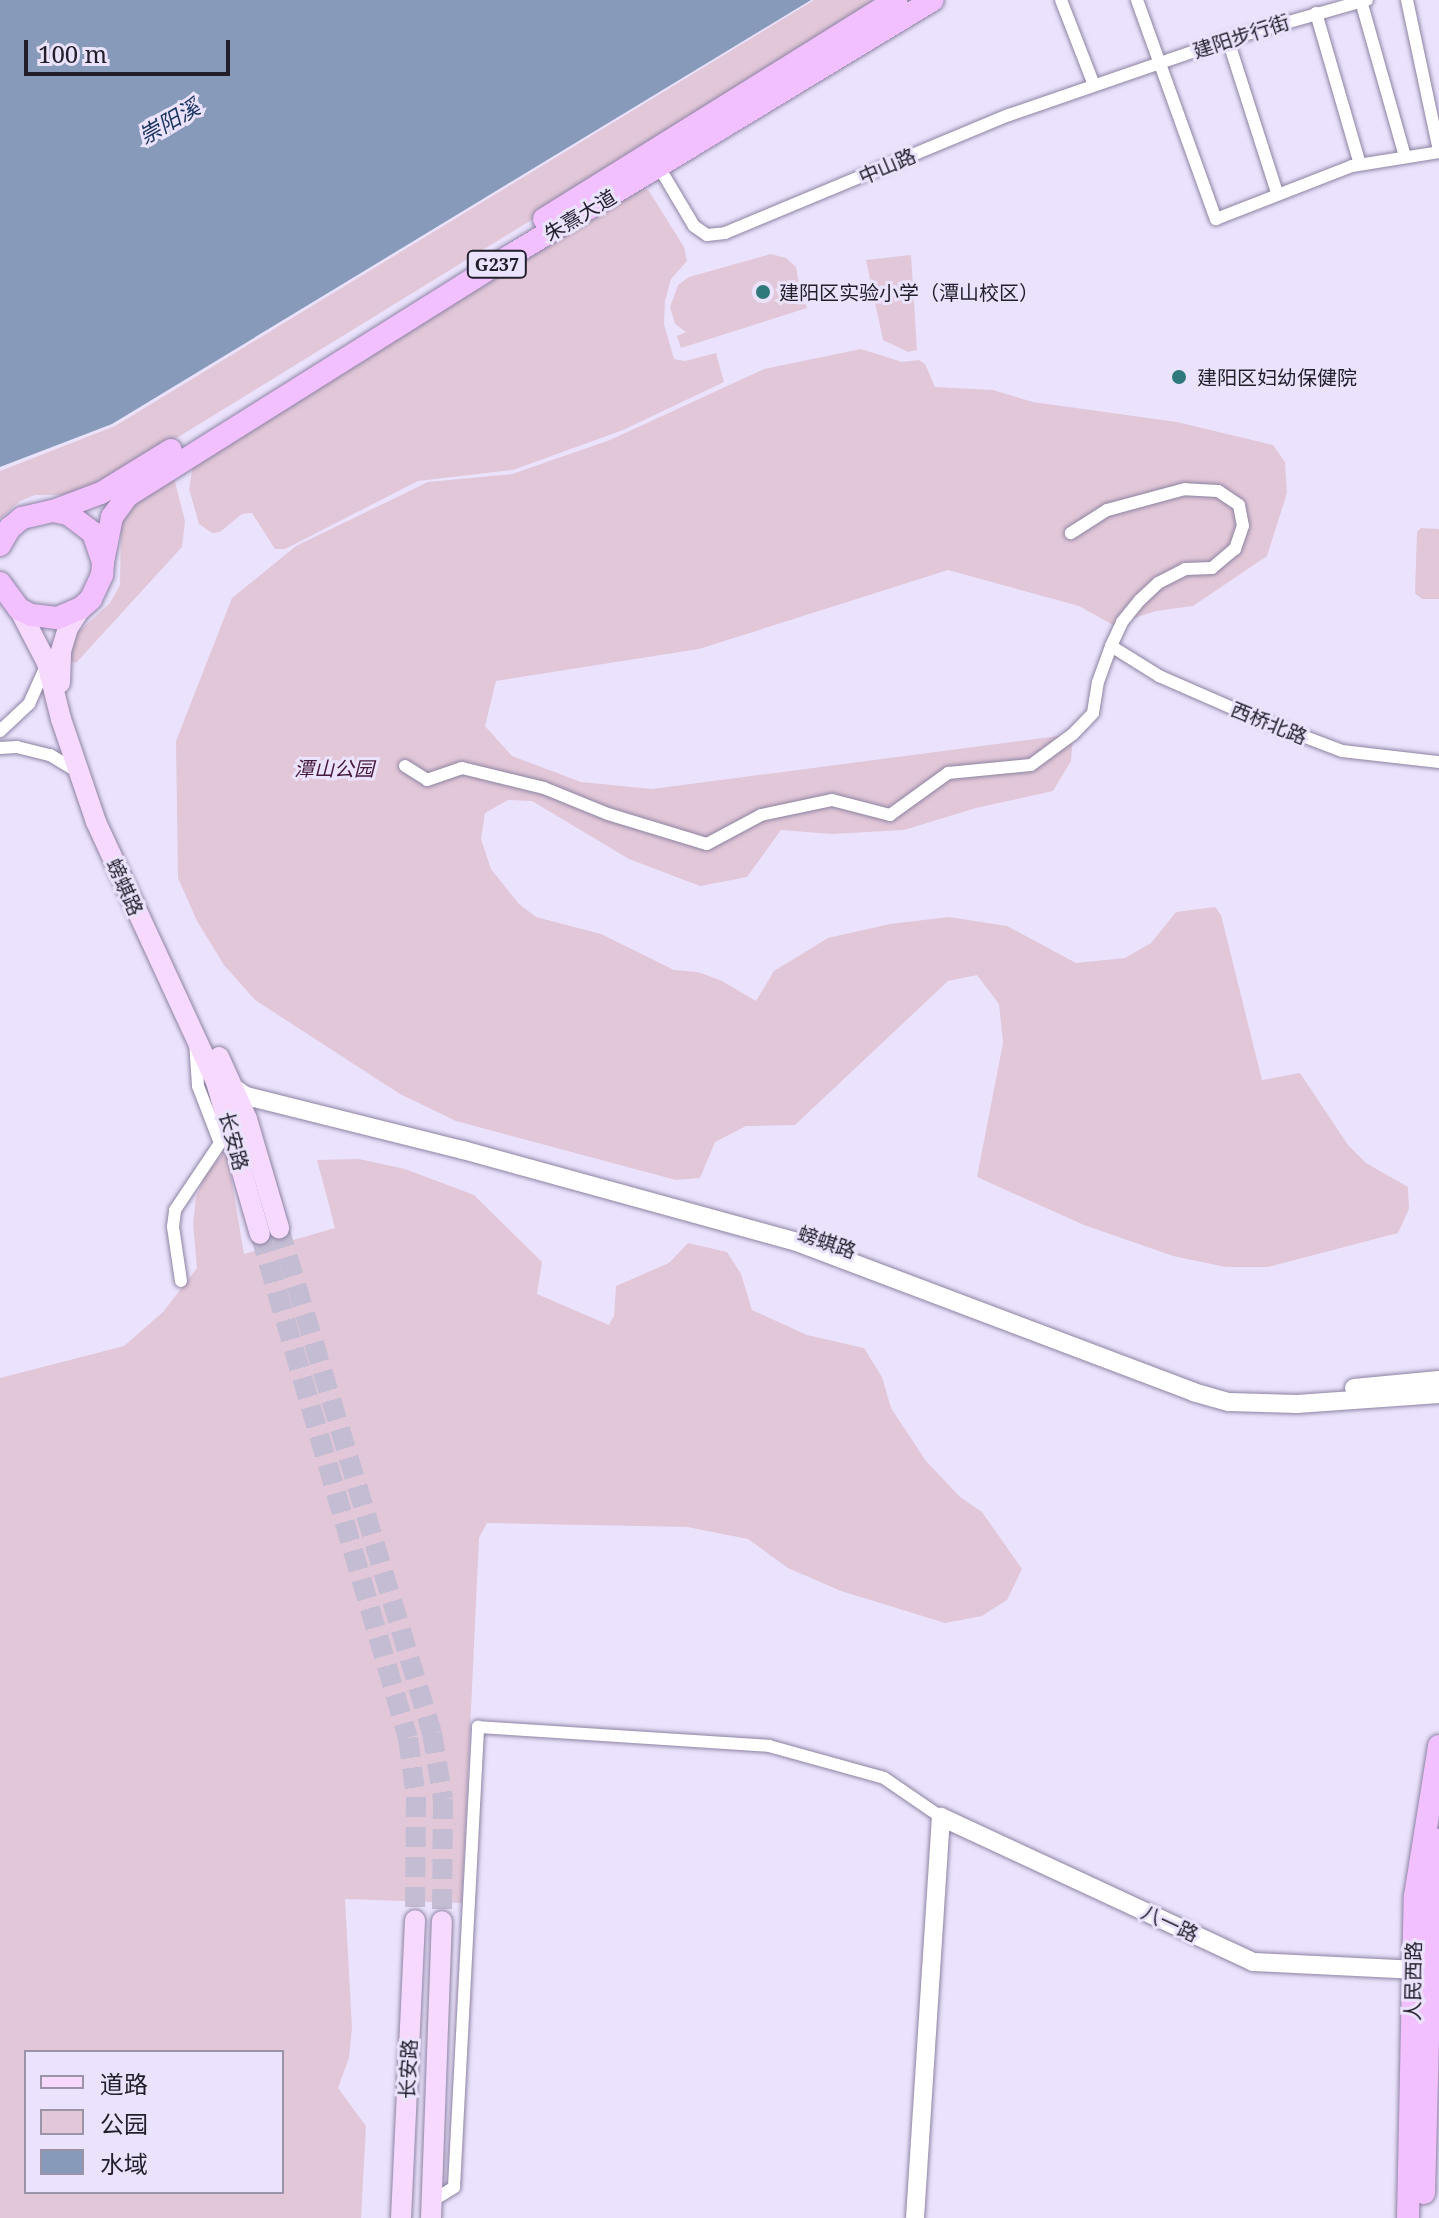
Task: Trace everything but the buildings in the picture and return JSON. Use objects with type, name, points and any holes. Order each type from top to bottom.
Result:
[{"type":"highway","name":"朱熹大道","points":[[103,562],[112,517],[127,496],[654,160],[896,0]]},
{"type":"highway","name":"朱熹大道","points":[[53,511],[121,481],[654,160],[933,0]]},
{"type":"highway","name":"G237","points":[[0,543],[22,518],[53,511]]},
{"type":"highway","points":[[53,511],[82,522],[93,533],[103,562]]},
{"type":"highway","name":"G237","points":[[81,608],[98,588],[103,562]]},
{"type":"highway","points":[[0,583],[11,606],[31,615],[57,618],[81,608]]},
{"type":"highway","name":"人民西路","points":[[1408,2218],[1415,1896],[1439,1746]]},
{"type":"highway","name":"人民西路","points":[[1423,2218],[1432,1897],[1439,1839]]},
{"type":"main road","points":[[11,606],[47,663],[87,781],[127,878],[207,1047]]},
{"type":"main road","points":[[64,718],[59,683],[61,651],[68,628],[81,608]]},
{"type":"main road","name":"螃蜞路","points":[[64,718],[78,772],[96,822],[143,929],[207,1047],[267,1103],[743,1214],[832,1243],[1194,1382],[1218,1388],[1241,1392],[1303,1393],[1439,1380]]},
{"type":"main road","name":"长安路","points":[[207,1047],[236,1090],[267,1103],[245,1144]]},
{"type":"main road","name":"长安路","points":[[207,1047],[245,1144],[269,1231]]},
{"type":"main road","points":[[245,1144],[261,1115],[271,1109],[267,1103]]},
{"type":"main road","points":[[267,1103],[463,1150],[797,1242],[1193,1392],[1229,1402],[1297,1404],[1439,1394]]},
{"type":"main road","points":[[915,2218],[941,1817]]},
{"type":"main road","name":"八一路","points":[[941,1817],[1253,1962],[1414,1970]]},
{"type":"main road","name":"长安路","points":[[401,2218],[415,1920]]},
{"type":"main road","name":"长安路","points":[[432,2209],[442,1921]]},
{"type":"street","points":[[1061,0],[1094,85]]},
{"type":"street","points":[[1137,0],[1162,62],[1216,219],[1277,193],[1360,164],[1439,152],[1407,0]]},
{"type":"street","points":[[1364,1],[1405,156]]},
{"type":"street","name":"建阳步行街","points":[[1162,62],[1364,1]]},
{"type":"street","points":[[1316,13],[1360,164]]},
{"type":"street","points":[[1228,40],[1277,193]]},
{"type":"street","name":"中山路","points":[[654,160],[694,226],[707,235],[715,235],[1009,115],[1162,62]]},
{"type":"street","points":[[405,766],[427,780],[462,768],[544,788],[608,814],[707,844],[761,815],[832,800],[890,815],[948,773],[1031,765],[1073,734],[1093,713],[1098,682],[1122,622],[1158,583],[1185,569],[1212,568],[1235,549],[1243,526],[1239,505],[1218,491],[1185,489],[1107,510],[1071,533]]},
{"type":"street","name":"西桥北路","points":[[1111,646],[1159,676],[1342,751],[1439,762]]},
{"type":"street","points":[[0,731],[29,704],[47,663]]},
{"type":"street","points":[[0,748],[17,747],[50,755],[78,772]]},
{"type":"street","points":[[181,1281],[173,1227],[175,1210],[220,1143],[198,1086],[194,1056],[207,1047]]},
{"type":"street","points":[[432,2209],[454,2187],[478,1727],[769,1746],[884,1778],[941,1817]]},
{"type":"green space","points":[[814,0],[881,0],[769,74],[110,479],[67,495],[35,495],[20,501],[0,519],[0,471],[115,426]]},
{"type":"green space","points":[[644,188],[649,191],[684,247],[687,261],[671,279],[665,301],[664,324],[674,359],[685,361],[716,353],[724,382],[623,430],[513,470],[418,481],[285,549],[275,549],[252,513],[242,514],[220,532],[212,533],[199,524],[189,489],[193,465],[264,416]]},
{"type":"green space","points":[[771,254],[786,258],[796,267],[799,283],[794,300],[804,297],[807,308],[681,348],[677,336],[686,332],[675,324],[670,307],[678,285],[689,277]]},
{"type":"green space","points":[[911,255],[917,350],[908,352],[883,340],[866,260]]},
{"type":"green space","name":"潭山公园","points":[[861,349],[902,362],[919,360],[925,364],[935,387],[993,390],[1033,402],[1177,422],[1273,445],[1285,462],[1287,493],[1267,556],[1193,606],[1156,611],[1113,625],[1079,606],[948,570],[699,649],[496,681],[485,726],[512,756],[581,782],[652,789],[1073,734],[1071,761],[1053,791],[976,808],[904,830],[832,834],[781,830],[747,877],[700,886],[629,859],[532,801],[508,800],[485,813],[481,839],[491,869],[519,904],[536,917],[601,934],[674,970],[698,972],[722,981],[756,1001],[774,971],[828,938],[890,924],[949,917],[1007,926],[1076,963],[1125,958],[1151,943],[1176,912],[1215,907],[1221,915],[1262,1080],[1300,1073],[1348,1145],[1366,1163],[1408,1187],[1409,1209],[1398,1233],[1268,1267],[1226,1267],[1173,1256],[1084,1225],[977,1177],[1003,1043],[999,1004],[977,975],[948,981],[795,1125],[746,1126],[715,1142],[700,1178],[676,1180],[456,1121],[400,1094],[255,1000],[224,965],[197,921],[178,878],[176,741],[232,598],[296,546],[428,482],[512,474],[610,440],[764,369]]},
{"type":"green space","points":[[174,478],[185,521],[182,547],[76,663],[70,661],[73,637],[110,603],[120,585],[121,525],[127,512],[140,499]]},
{"type":"green space","points":[[1421,528],[1439,529],[1439,599],[1422,599],[1415,593],[1417,532]]},
{"type":"green space","points":[[225,1141],[244,1254],[335,1228],[317,1160],[359,1159],[405,1169],[474,1195],[542,1262],[537,1294],[609,1325],[614,1316],[616,1286],[669,1263],[688,1243],[727,1252],[741,1274],[752,1310],[807,1335],[864,1348],[882,1377],[891,1408],[926,1461],[960,1497],[982,1512],[1022,1569],[1007,1600],[982,1616],[945,1623],[841,1591],[788,1568],[748,1539],[687,1527],[487,1523],[479,1538],[462,1903],[345,1899],[352,2028],[349,2058],[338,2088],[366,2126],[361,2218],[0,2218],[0,1378],[124,1346],[163,1312],[197,1268],[193,1224],[196,1197],[206,1174],[221,1156]]},
{"type":"water","name":"崇阳溪","points":[[0,0],[811,0],[112,424],[0,467]]},
{"type":"tunnel","points":[[279,1228],[432,1733],[443,1799],[442,1921]]},
{"type":"tunnel","points":[[260,1234],[408,1738],[416,1797],[415,1920]]},
{"type":"place","name":"建阳区实验小学（潭山校区）","points":[[763,292]]},
{"type":"place","name":"建阳区妇幼保健院","points":[[1179,377]]}]
